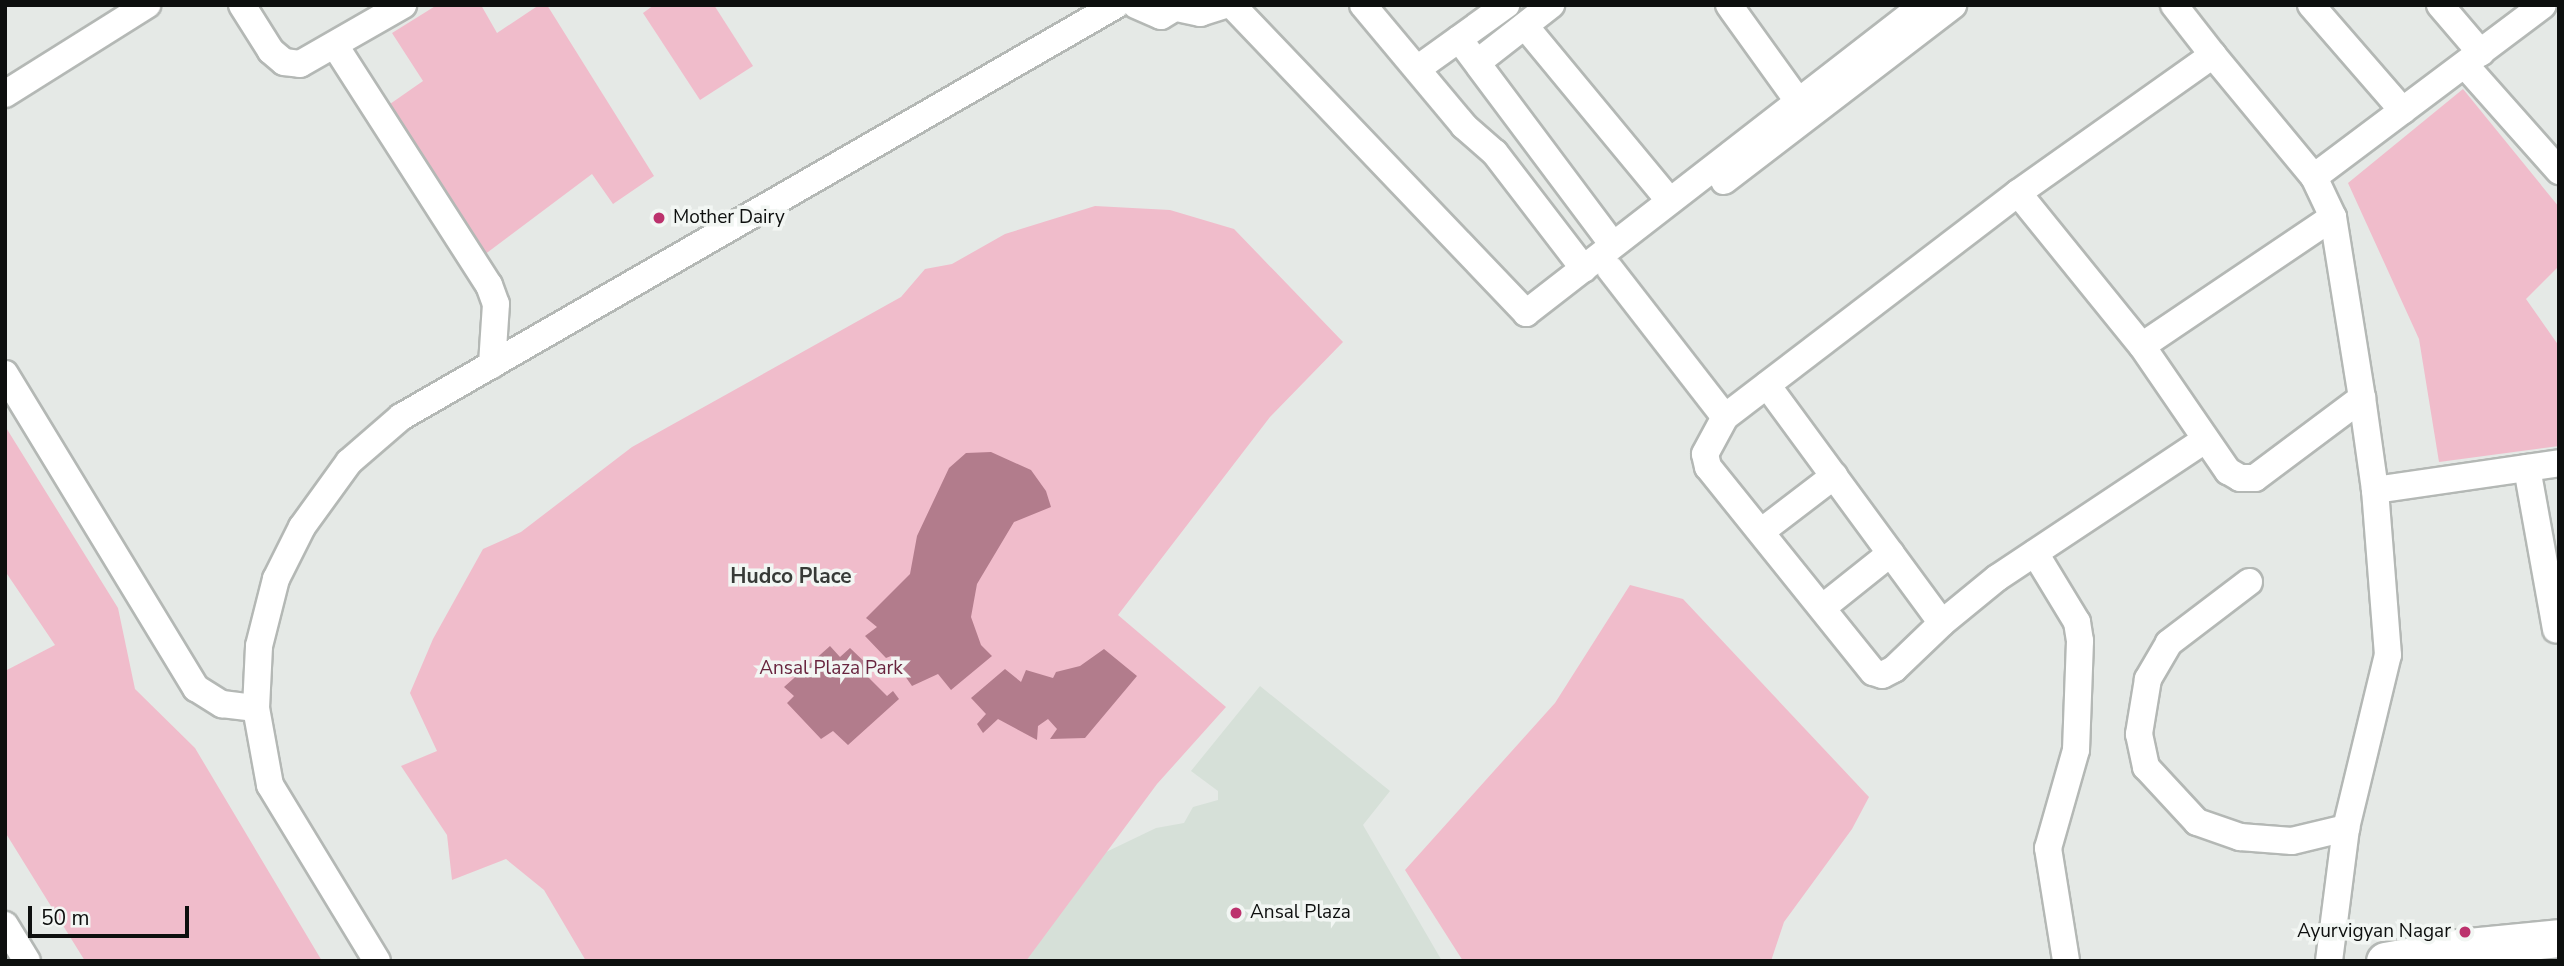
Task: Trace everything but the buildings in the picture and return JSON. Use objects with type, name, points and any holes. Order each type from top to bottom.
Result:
[{"type":"main road","points":[[2385,961],[2459,948],[2559,938]]},
{"type":"street","points":[[5,94],[147,5]]},
{"type":"street","points":[[242,5],[271,51],[284,62],[311,61],[403,5]]},
{"type":"street","points":[[377,961],[270,785],[257,708],[259,646],[276,579],[302,527],[349,462],[401,417],[1116,5]]},
{"type":"street","points":[[1136,5],[1161,16],[1178,7],[1200,13],[1224,5]]},
{"type":"street","points":[[1232,5],[1518,310],[1526,313],[1603,261],[1953,5]]},
{"type":"street","points":[[1363,5],[1464,126],[1495,153],[1603,261]]},
{"type":"street","points":[[1417,69],[1506,5]]},
{"type":"street","points":[[1478,62],[1551,5]]},
{"type":"street","points":[[1729,5],[1798,101]]},
{"type":"street","points":[[1568,302],[1603,261],[1670,201],[1923,5]]},
{"type":"street","points":[[2174,5],[2314,177],[2333,218],[2375,490],[2388,655],[2346,828],[2329,961]]},
{"type":"street","points":[[2311,5],[2403,111]]},
{"type":"street","points":[[2440,5],[2473,59],[2559,171]]},
{"type":"street","points":[[2314,177],[2543,5]]},
{"type":"street","points":[[1525,26],[1670,201]]},
{"type":"street","points":[[1459,39],[1478,62],[1603,261],[1725,417]]},
{"type":"street","points":[[336,47],[489,285],[496,304],[492,365]]},
{"type":"street","points":[[2205,440],[2035,552],[1942,623],[1894,669],[1882,675],[1859,656],[1709,467],[1705,454],[1725,417],[2018,193],[2213,55]]},
{"type":"street","points":[[2018,193],[2142,346],[2228,471],[2240,478],[2255,478],[2362,398]]},
{"type":"street","points":[[2142,346],[2333,218]]},
{"type":"street","points":[[5,374],[196,688],[222,704],[257,708]]},
{"type":"street","points":[[1767,385],[1942,623]]},
{"type":"street","points":[[2375,490],[2559,463]]},
{"type":"street","points":[[2527,468],[2556,629]]},
{"type":"street","points":[[1762,531],[1834,476]]},
{"type":"street","points":[[2035,552],[2077,622],[2080,641],[2076,750],[2048,848],[2066,961]]},
{"type":"street","points":[[1822,608],[1891,553]]},
{"type":"street","points":[[2249,582],[2169,643],[2148,679],[2139,734],[2146,767],[2197,822],[2240,837],[2292,841],[2346,828]]},
{"type":"street","points":[[5,925],[27,961]]},
{"type":"shaded area","points":[[991,452],[1031,470],[1046,491],[1051,507],[1014,522],[977,584],[971,617],[981,645],[992,656],[951,690],[938,674],[912,686],[891,656],[886,658],[865,636],[877,627],[866,618],[910,574],[917,536],[949,468],[966,453]]},
{"type":"shaded area","points":[[830,646],[840,657],[850,648],[872,669],[867,676],[887,696],[893,691],[899,699],[848,745],[833,731],[821,739],[787,703],[794,696],[784,687]]},
{"type":"shaded area","points":[[1104,649],[1137,676],[1085,738],[1050,739],[1057,729],[1048,719],[1038,726],[1037,740],[998,719],[983,733],[977,724],[986,714],[971,698],[1005,669],[1021,682],[1026,670],[1053,678],[1056,672],[1080,666]]},
{"type":"shaded area","name":"Ansal Plaza","points":[[1260,686],[1390,791],[1363,825],[1442,961],[998,961],[1077,866],[1156,828],[1184,823],[1193,807],[1218,800],[1218,791],[1191,771]]},
{"type":"green space","points":[[437,5],[481,5],[497,33],[539,5],[547,5],[654,176],[613,204],[592,174],[484,255],[390,104],[423,81],[392,33]]},
{"type":"green space","points":[[654,5],[714,5],[753,66],[700,100],[643,13]]},
{"type":"green space","points":[[2463,89],[2559,207],[2559,266],[2526,299],[2559,346],[2559,446],[2439,462],[2419,339],[2348,183]]},
{"type":"green space","name":"Ansal Plaza Park","points":[[1095,206],[1170,210],[1234,229],[1343,342],[1270,417],[1118,615],[1226,707],[1157,784],[1026,961],[586,961],[544,890],[506,859],[452,880],[447,835],[401,766],[437,751],[410,693],[433,639],[483,549],[521,532],[632,447],[901,297],[925,269],[952,264],[1005,234]]},
{"type":"green space","points":[[5,426],[118,608],[135,689],[195,748],[322,961],[85,961],[5,832],[5,671],[55,645],[5,571]]},
{"type":"green space","points":[[1630,585],[1683,599],[1869,797],[1852,829],[1784,922],[1771,961],[1463,961],[1405,870],[1555,703]]},
{"type":"place","name":"Mother Dairy","points":[[659,218]]},
{"type":"place","name":"Ansal Plaza","points":[[1236,913]]},
{"type":"place","name":"Ayurvigyan Nagar","points":[[2465,932]]},
{"type":"district","name":"Hudco Place","points":[[791,576]]}]
